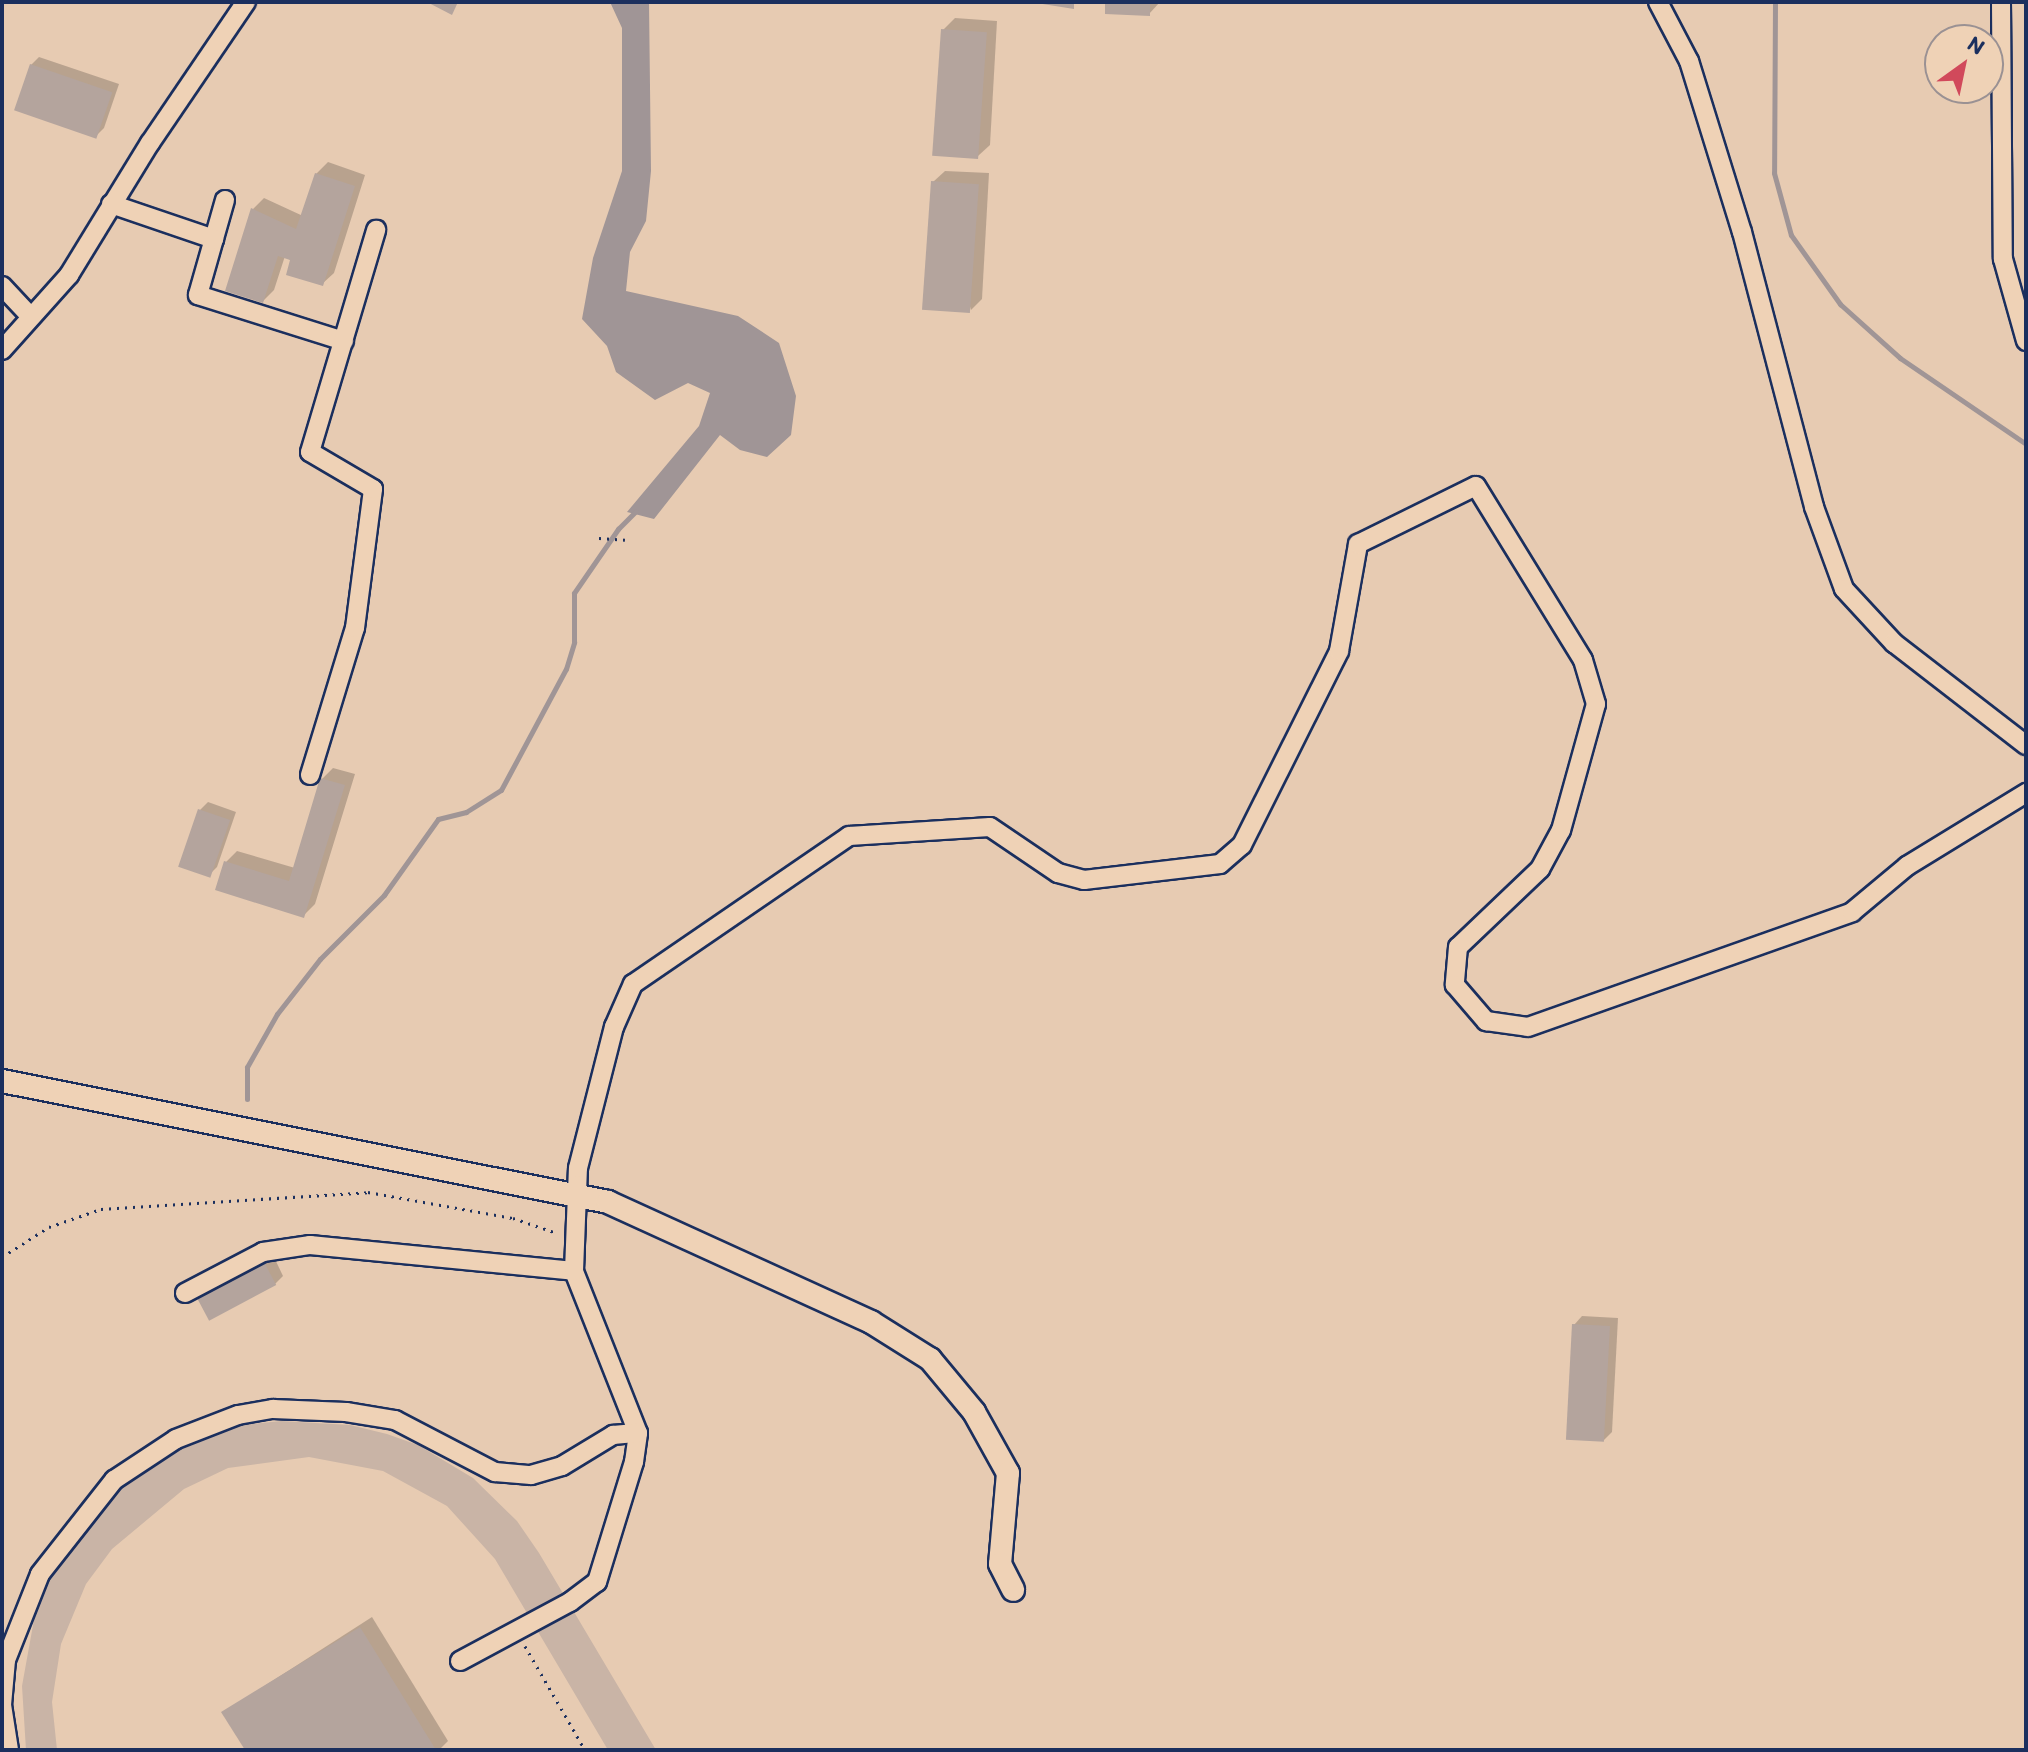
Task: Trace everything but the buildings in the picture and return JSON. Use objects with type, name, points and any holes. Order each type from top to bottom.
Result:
[{"type":"main road","points":[[2,1081],[608,1202],[871,1322],[930,1359],[974,1412],[1008,1473],[1000,1564],[1013,1590]]},
{"type":"street","points":[[2,350],[69,275],[111,204],[246,2]]},
{"type":"street","points":[[1658,2],[1689,61],[1742,232],[1814,507],[1844,589],[1894,643],[2026,745]]},
{"type":"street","points":[[2001,2],[2003,259],[2026,341]]},
{"type":"street","points":[[225,200],[198,295],[344,341]]},
{"type":"street","points":[[111,204],[214,239]]},
{"type":"street","points":[[310,775],[355,628],[373,489],[310,452],[376,230]]},
{"type":"street","points":[[2,286],[31,317]]},
{"type":"street","points":[[460,1661],[579,1597],[602,1575],[638,1433],[574,1271],[578,1168],[614,1027],[633,984],[849,836],[990,827],[1058,873],[1084,880],[1220,864],[1248,833],[1339,651],[1358,544],[1476,486],[1583,660],[1596,704],[1561,830],[1540,869],[1458,947],[1455,985],[1486,1021],[1528,1027],[1852,912],[1907,866],[2026,793]]},
{"type":"street","points":[[185,1293],[263,1252],[310,1245],[574,1271]]},
{"type":"street","points":[[9,1750],[3,1679],[6,1660],[40,1574],[88,1508],[140,1460],[200,1429],[273,1409],[346,1412],[395,1420],[495,1472],[531,1475],[562,1466],[613,1435],[638,1433]]},
{"type":"path","points":[[599,538],[625,540]]},
{"type":"path","points":[[2,1257],[49,1227],[101,1209],[368,1192],[513,1218],[575,1239]]},
{"type":"path","points":[[516,1630],[585,1750]]},
{"type":"shaded area","points":[[610,2],[649,2],[651,171],[646,221],[630,252],[626,291],[738,316],[779,343],[796,396],[791,435],[767,457],[740,450],[720,435],[654,519],[627,512],[699,426],[710,393],[688,383],[655,400],[616,372],[607,346],[582,319],[593,258],[622,171],[622,28]]},
{"type":"shaded area","points":[[281,1421],[350,1425],[387,1434],[418,1445],[473,1478],[517,1521],[539,1553],[656,1750],[608,1750],[495,1559],[447,1506],[383,1471],[309,1457],[228,1468],[184,1489],[112,1549],[86,1584],[61,1644],[52,1702],[57,1750],[26,1750],[22,1686],[35,1614],[49,1576],[97,1513],[120,1487],[177,1451],[242,1425]]},
{"type":"waterway","points":[[1775,2],[1774,173],[1791,235],[1840,304],[1900,358],[2026,444]]},
{"type":"waterway","points":[[247,1099],[247,1067],[277,1014],[320,959],[384,895],[438,819],[466,812],[501,790],[566,669],[574,642],[574,593],[618,529],[636,511]]}]
